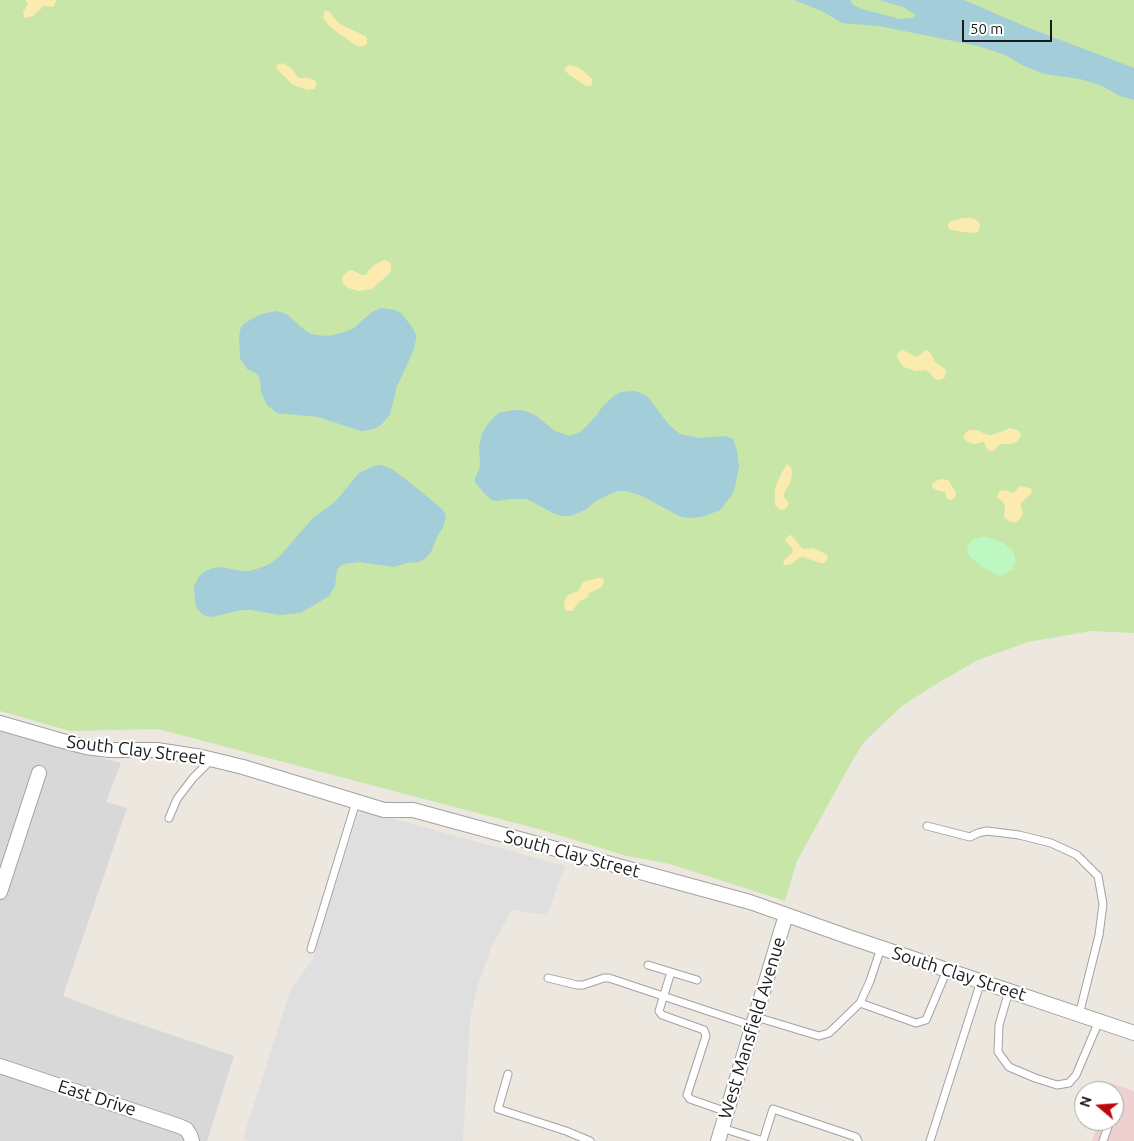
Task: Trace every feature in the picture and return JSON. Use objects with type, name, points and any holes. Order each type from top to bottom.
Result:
[{"type":"street","name":"South Clay Street","points":[[0,724],[86,747],[109,750],[157,750],[243,766],[384,810],[413,810],[735,898],[1134,1033]]},
{"type":"street","points":[[0,892],[39,773]]},
{"type":"street","name":"West Mansfield Avenue","points":[[720,1135],[786,915]]},
{"type":"street","name":"East Drive","points":[[0,1066],[179,1126],[186,1130],[191,1138]]},
{"type":"lane","points":[[169,818],[176,799],[211,760]]},
{"type":"lane","points":[[311,949],[356,802]]},
{"type":"lane","points":[[927,826],[970,837],[986,831],[1019,835],[1052,843],[1077,855],[1098,876],[1104,904],[1099,935],[1079,1014]]},
{"type":"lane","points":[[548,978],[584,985],[609,978],[754,1022],[819,1036],[829,1033],[860,1003],[881,948]]},
{"type":"lane","points":[[648,964],[697,980]]},
{"type":"lane","points":[[860,1003],[916,1024],[926,1020],[946,970]]},
{"type":"lane","points":[[671,972],[659,1011],[662,1015],[704,1030],[706,1036],[687,1095],[690,1099],[727,1112]]},
{"type":"lane","points":[[930,1141],[981,981]]},
{"type":"lane","points":[[1009,991],[999,1025],[998,1052],[1009,1067],[1035,1078],[1057,1085],[1068,1083],[1076,1075],[1099,1021]]},
{"type":"lane","points":[[508,1074],[498,1109],[590,1141]]},
{"type":"lane","points":[[720,1135],[763,1141],[773,1109],[856,1137],[858,1141]]},
{"type":"shaded area","points":[[0,731],[121,763],[106,802],[127,808],[63,996],[234,1056],[207,1141],[0,1141]]},
{"type":"shaded area","points":[[361,810],[565,866],[547,915],[512,910],[493,943],[478,985],[470,1019],[463,1141],[249,1141],[243,1139],[290,991],[313,958],[357,817]]},
{"type":"shaded area","points":[[1124,1088],[1134,1091],[1134,1141],[1092,1141],[1096,1131],[1124,1131]]},
{"type":"green space","points":[[0,0],[1134,0],[1134,633],[1091,631],[1028,642],[978,660],[902,706],[864,742],[851,763],[797,861],[785,901],[670,864],[627,856],[542,830],[158,729],[70,731],[0,711]]},
{"type":"green space","points":[[987,537],[1003,543],[1013,551],[1016,561],[1012,570],[1003,575],[997,575],[970,557],[967,547],[972,540]]},
{"type":"sand","points":[[25,0],[56,1],[53,7],[44,6],[33,16],[26,18],[23,12],[28,4]]},
{"type":"sand","points":[[326,11],[329,11],[342,25],[365,36],[367,44],[362,47],[355,45],[330,27],[323,18]]},
{"type":"sand","points":[[283,63],[291,68],[299,78],[314,80],[316,87],[308,90],[293,85],[276,68],[277,65]]},
{"type":"sand","points":[[568,65],[581,69],[592,79],[592,85],[586,86],[568,74],[564,69]]},
{"type":"sand","points":[[963,218],[975,219],[979,222],[978,232],[970,233],[951,230],[948,227],[951,221]]},
{"type":"sand","points":[[385,260],[391,263],[391,271],[372,289],[358,291],[344,285],[343,276],[348,271],[352,270],[365,275],[374,265]]},
{"type":"sand","points":[[901,350],[916,357],[927,350],[932,355],[934,361],[946,370],[945,377],[938,380],[925,370],[916,371],[904,367],[897,356]]},
{"type":"sand","points":[[1010,428],[1020,432],[1021,435],[1017,442],[999,445],[994,451],[989,451],[984,442],[974,444],[963,438],[966,432],[970,430],[977,430],[990,435]]},
{"type":"sand","points":[[787,464],[791,468],[792,473],[791,481],[784,493],[788,506],[780,510],[775,505],[775,488]]},
{"type":"sand","points":[[940,479],[948,480],[956,492],[955,498],[952,500],[947,499],[945,492],[933,488],[933,483]]},
{"type":"sand","points":[[1020,486],[1032,490],[1030,495],[1021,503],[1023,513],[1021,518],[1017,522],[1012,522],[1004,517],[1005,506],[997,497],[1000,491],[1006,490],[1013,493]]},
{"type":"sand","points":[[791,535],[802,548],[813,548],[826,554],[828,556],[827,560],[824,563],[820,563],[803,557],[792,564],[783,564],[784,560],[793,551],[785,540]]},
{"type":"sand","points":[[598,578],[604,580],[602,587],[589,593],[588,597],[580,601],[572,611],[565,609],[564,602],[567,596],[578,591],[583,582]]},
{"type":"water","points":[[794,0],[852,0],[850,1],[853,5],[862,9],[900,19],[913,18],[916,15],[903,7],[879,0],[964,0],[1029,28],[1134,68],[1134,100],[1120,96],[1100,85],[1080,79],[1044,74],[1022,65],[1005,55],[978,46],[879,26],[842,23],[822,11]]},
{"type":"water","points":[[381,308],[401,313],[416,335],[412,354],[397,386],[390,414],[382,424],[376,428],[361,431],[318,417],[277,413],[267,405],[261,392],[260,379],[257,374],[247,369],[240,358],[239,337],[241,327],[245,323],[259,315],[277,311],[288,315],[309,333],[329,336],[354,328],[372,312]]},
{"type":"water","points":[[633,391],[648,397],[669,425],[680,434],[700,438],[725,436],[733,439],[739,466],[732,495],[720,510],[701,517],[681,517],[642,496],[626,491],[618,491],[596,501],[585,510],[570,516],[563,516],[555,514],[527,499],[492,500],[475,482],[475,477],[479,471],[479,447],[482,434],[487,425],[499,413],[513,410],[528,412],[535,415],[555,431],[570,436],[582,431],[615,395],[621,392]]},
{"type":"water","points":[[380,465],[390,468],[399,474],[445,513],[446,518],[443,527],[427,557],[416,563],[410,562],[394,567],[359,562],[344,564],[337,570],[335,586],[329,596],[300,613],[280,615],[241,610],[212,617],[206,616],[197,609],[194,586],[200,575],[213,568],[220,567],[250,571],[271,563],[279,557],[313,518],[336,501],[359,473]]}]
